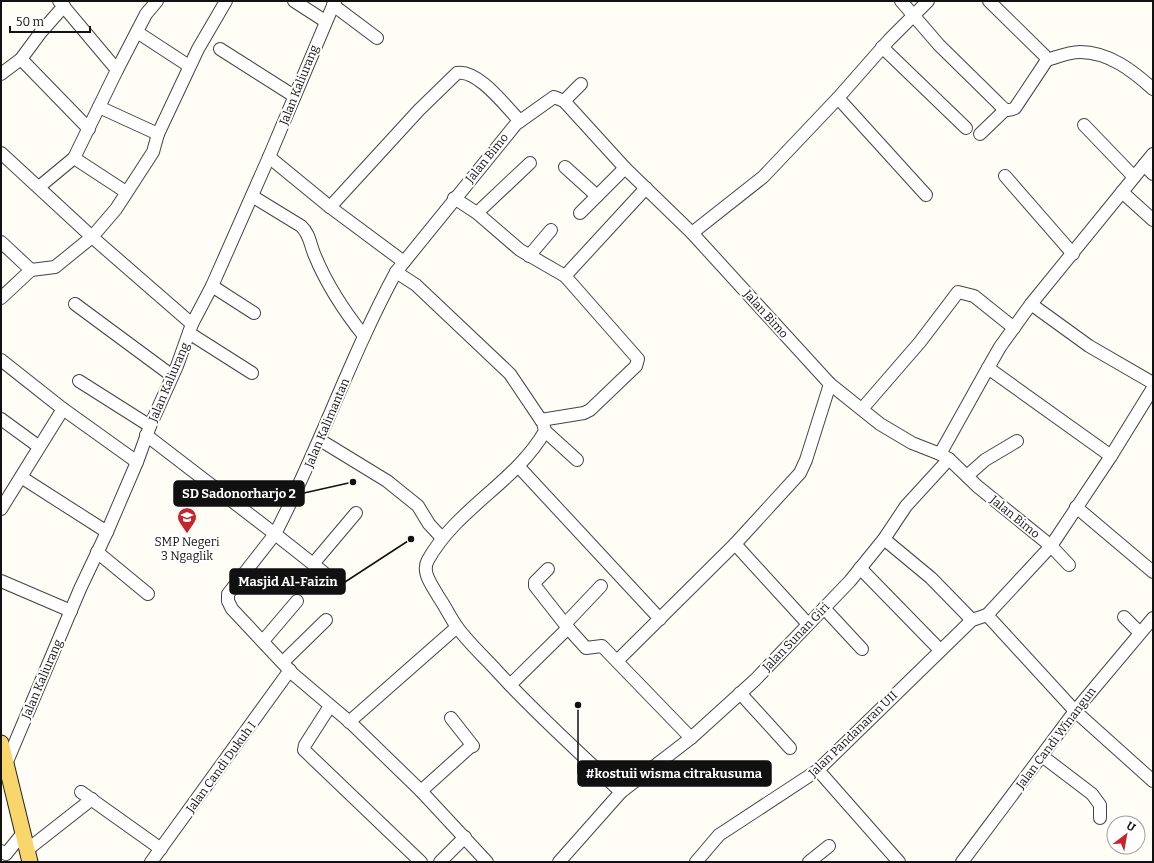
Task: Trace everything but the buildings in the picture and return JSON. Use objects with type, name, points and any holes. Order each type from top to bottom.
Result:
[{"type":"main road","points":[[1,743],[5,774],[28,856]]},
{"type":"street","points":[[1,298],[31,270],[55,267],[92,237],[116,209],[153,152],[158,134],[189,66],[226,1]]},
{"type":"street","points":[[294,1],[325,21]]},
{"type":"street","points":[[901,1],[939,45],[1005,110],[1010,111],[1015,108],[1047,60],[1079,52],[1110,58],[1137,75],[1153,89]]},
{"type":"street","points":[[692,232],[762,177],[838,98],[882,47],[928,1]]},
{"type":"street","points":[[989,1],[1044,55],[1047,60]]},
{"type":"street","points":[[39,187],[74,158],[117,70],[146,14],[154,2]]},
{"type":"street","points":[[334,3],[377,38]]},
{"type":"street","name":"Jalan Kaliurang","points":[[5,774],[71,611],[137,462],[148,430],[191,328],[212,286],[252,196],[325,21],[334,3]]},
{"type":"street","points":[[3,69],[21,58],[62,4],[117,70]]},
{"type":"street","points":[[137,32],[189,66]]},
{"type":"street","points":[[882,47],[966,128]]},
{"type":"street","points":[[220,49],[294,96]]},
{"type":"street","points":[[21,58],[88,129]]},
{"type":"street","points":[[330,207],[419,110],[457,73],[470,74],[480,80],[520,121]]},
{"type":"street","points":[[564,101],[581,84]]},
{"type":"street","name":"Jalan Bimo","points":[[396,272],[454,198],[501,141],[520,121],[554,97],[564,101],[625,168],[692,232],[830,384],[880,424],[912,443],[944,457],[1051,546],[986,615]]},
{"type":"street","points":[[838,98],[926,195]]},
{"type":"street","points":[[99,107],[158,134]]},
{"type":"street","points":[[980,134],[1005,110]]},
{"type":"street","points":[[1084,125],[1134,177]]},
{"type":"street","points":[[1,153],[191,328],[252,373]]},
{"type":"street","name":"Jalan Sunan Giri","points":[[559,862],[621,792],[691,738],[740,693],[850,581],[884,539],[906,506],[944,457],[988,368],[1031,304],[1153,154]]},
{"type":"street","points":[[269,157],[330,207],[404,262]]},
{"type":"street","points":[[74,158],[126,192]]},
{"type":"street","points":[[477,213],[530,163]]},
{"type":"street","points":[[1144,165],[1153,174]]},
{"type":"street","points":[[565,167],[596,196]]},
{"type":"street","points":[[580,213],[625,168]]},
{"type":"street","points":[[1005,176],[1073,254]]},
{"type":"street","points":[[564,276],[646,188]]},
{"type":"street","points":[[1122,192],[1153,220]]},
{"type":"street","points":[[252,196],[301,226],[307,232],[315,256],[343,310],[364,336]]},
{"type":"street","points":[[454,198],[477,213],[529,256],[564,276],[609,328],[632,351],[638,362],[636,366],[590,410],[543,425]]},
{"type":"street","points":[[529,256],[551,230]]},
{"type":"street","points":[[1,242],[31,270]]},
{"type":"street","points":[[396,272],[416,285],[510,374],[543,425],[577,460]]},
{"type":"street","name":"Jalan Kalimantan","points":[[263,641],[232,608],[228,601],[228,594],[275,534],[320,440],[364,336],[396,272]]},
{"type":"street","points":[[212,286],[254,313]]},
{"type":"street","points":[[862,409],[920,342],[958,292],[974,296],[1014,328]]},
{"type":"street","points":[[75,304],[172,375]]},
{"type":"street","points":[[1031,304],[1089,346],[1153,383]]},
{"type":"street","points":[[1,360],[62,409],[137,462]]},
{"type":"street","points":[[988,368],[1111,456]]},
{"type":"street","points":[[79,381],[148,430],[335,582]]},
{"type":"street","points":[[617,661],[735,544],[804,468],[830,384]]},
{"type":"street","points":[[1069,565],[1051,546],[1111,456],[1153,388]]},
{"type":"street","points":[[1,509],[38,446],[62,409]]},
{"type":"street","points":[[1,419],[38,446]]},
{"type":"street","points":[[543,425],[534,448],[518,466],[475,504],[442,538],[426,562],[425,568],[428,578],[457,627],[510,685],[621,792]]},
{"type":"street","points":[[320,440],[387,481],[418,506],[429,524],[442,538]]},
{"type":"street","points":[[967,476],[985,460],[1017,441]]},
{"type":"street","points":[[518,466],[660,619]]},
{"type":"street","points":[[21,477],[107,532]]},
{"type":"street","points":[[1076,507],[1153,572]]},
{"type":"street","points":[[313,564],[356,513]]},
{"type":"street","points":[[884,539],[931,578],[972,620]]},
{"type":"street","points":[[735,544],[808,624]]},
{"type":"street","points":[[97,552],[148,594]]},
{"type":"street","points":[[860,568],[940,650]]},
{"type":"street","points":[[548,569],[535,582],[535,586],[582,646],[586,648],[602,646],[691,738]]},
{"type":"street","points":[[1,582],[71,611]]},
{"type":"street","points":[[510,685],[566,626],[601,586]]},
{"type":"street","points":[[297,601],[263,641],[286,666],[349,722],[421,791],[487,862]]},
{"type":"street","points":[[824,608],[862,650]]},
{"type":"street","points":[[986,615],[1074,711],[1153,781]]},
{"type":"street","name":"Jalan Pandanaran UII","points":[[696,862],[719,836],[818,770],[972,620],[986,615]]},
{"type":"street","points":[[1124,617],[1140,633]]},
{"type":"street","name":"Jalan Candi Winangun","points":[[963,862],[1074,711],[1153,618]]},
{"type":"street","name":"Jalan Candi Dukuh I","points":[[151,862],[286,666],[326,620]]},
{"type":"street","points":[[349,722],[457,627]]},
{"type":"street","points":[[740,693],[790,748]]},
{"type":"street","points":[[330,706],[308,739],[304,750],[421,862]]},
{"type":"street","points":[[421,791],[470,747],[473,746],[451,718]]},
{"type":"street","points":[[1042,756],[1092,794],[1100,805],[1100,818]]},
{"type":"street","points":[[818,770],[899,862]]},
{"type":"street","points":[[81,792],[161,849]]},
{"type":"street","points":[[28,856],[92,799]]},
{"type":"street","points":[[1,851],[6,854],[23,834]]},
{"type":"street","points":[[440,862],[465,837]]},
{"type":"street","points":[[808,862],[829,846]]},
{"type":"place","name":"SD Sadonorharjo 2","points":[[353,482]]},
{"type":"place","name":"SMP Negeri 3 Ngaglik","points":[[187,534]]},
{"type":"place","name":"Masjid Al-Faizin","points":[[411,539]]},
{"type":"place","name":"#kostuii wisma citrakusuma","points":[[578,705]]}]
